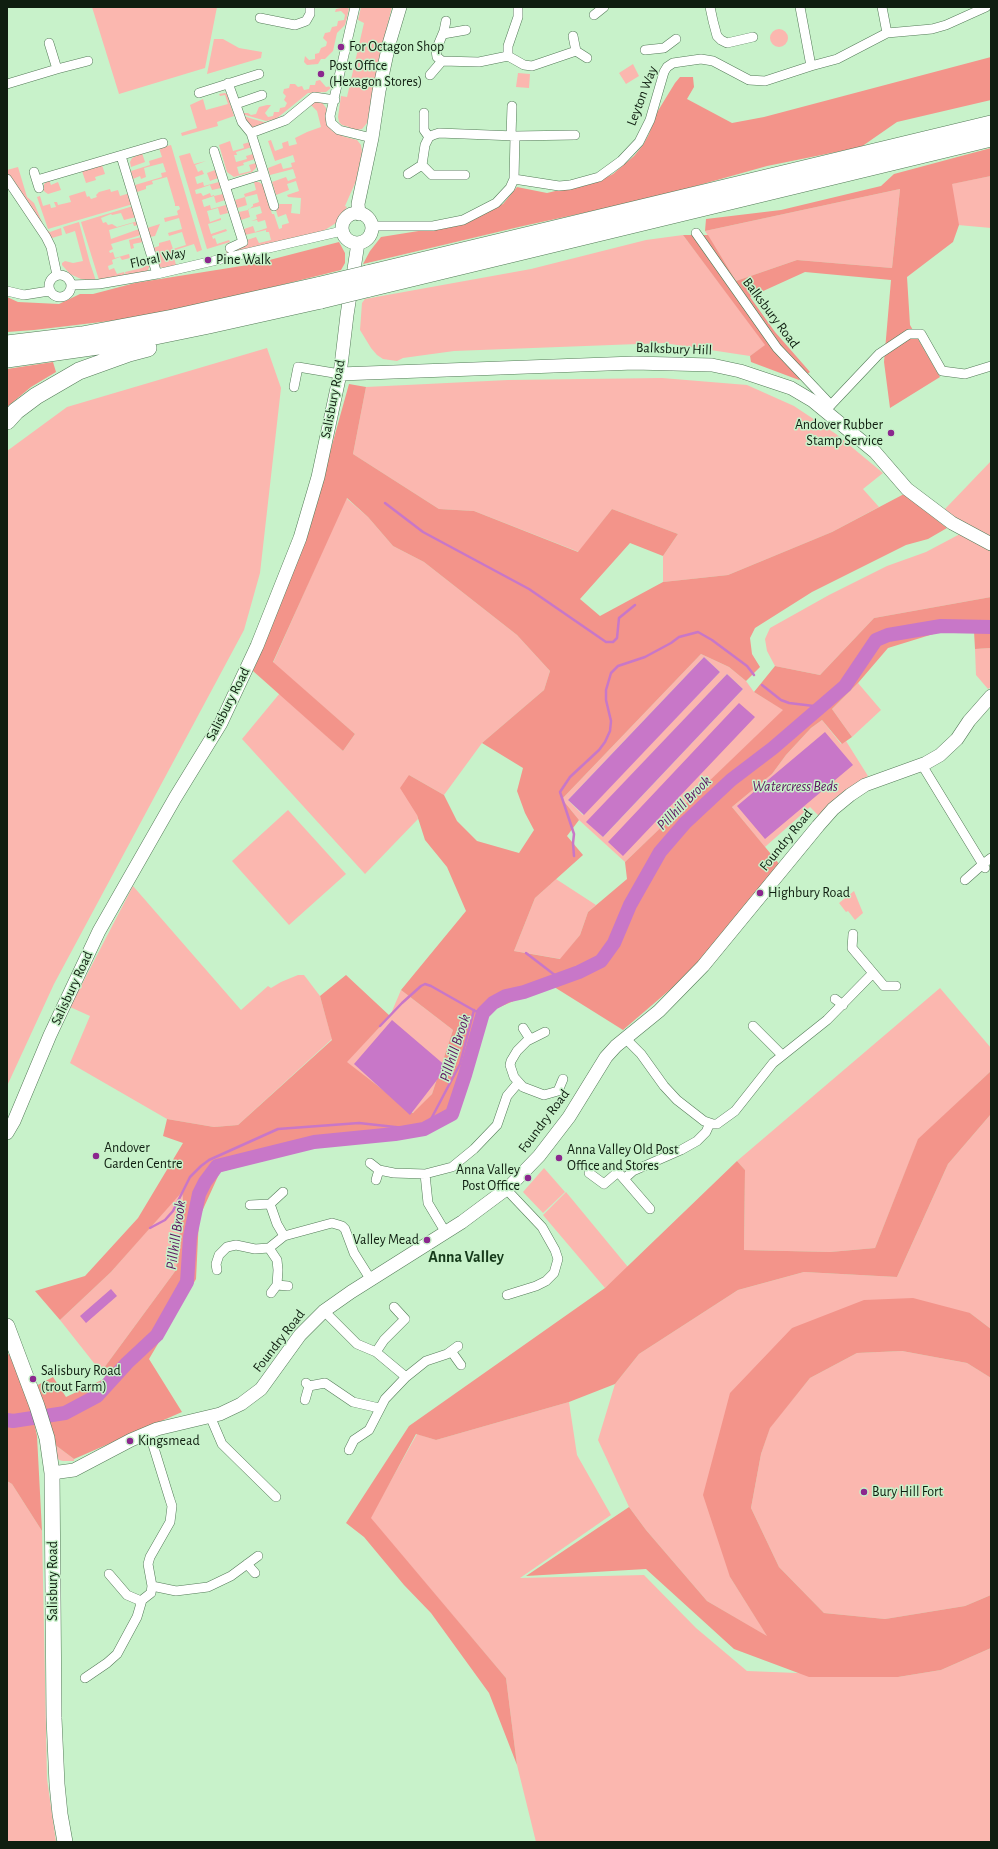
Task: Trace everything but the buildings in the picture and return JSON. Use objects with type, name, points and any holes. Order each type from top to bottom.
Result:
[{"type":"highway","points":[[366,282],[991,124]]},
{"type":"highway","points":[[7,344],[82,334],[321,292],[991,138]]},
{"type":"highway","points":[[7,358],[64,352],[126,342],[209,325],[321,292]]},
{"type":"highway","points":[[7,421],[16,411],[36,396],[79,371],[130,353],[184,339],[209,325]]},
{"type":"main road","name":"Salisbury Road","points":[[7,1326],[37,1406],[47,1438],[52,1473],[54,1718],[57,1784],[65,1842]]},
{"type":"street","points":[[260,18],[296,25],[306,21],[310,14],[310,7]]},
{"type":"street","points":[[355,7],[330,116],[331,123],[339,130],[372,138]]},
{"type":"street","points":[[359,214],[358,204],[372,138],[388,44],[400,7]]},
{"type":"street","points":[[508,56],[508,46],[518,17],[518,7]]},
{"type":"street","points":[[594,15],[604,7]]},
{"type":"street","points":[[710,7],[712,21],[717,36],[721,40],[726,43],[753,37]]},
{"type":"street","points":[[800,7],[811,66]]},
{"type":"street","points":[[882,7],[887,33],[932,29],[946,25],[986,7]]},
{"type":"street","points":[[442,62],[437,56],[436,50],[443,34],[446,20]]},
{"type":"street","points":[[443,34],[466,30]]},
{"type":"street","name":"Leyton Way","points":[[514,179],[540,184],[559,186],[570,185],[599,176],[613,168],[639,142],[650,120],[664,72],[667,67],[673,63],[701,59],[713,61],[749,80],[765,81],[837,59],[887,33]]},
{"type":"street","points":[[573,36],[576,51],[587,58]]},
{"type":"street","points":[[645,50],[664,48],[676,39]]},
{"type":"street","points":[[49,43],[56,69]]},
{"type":"street","points":[[664,48],[673,63]]},
{"type":"street","points":[[430,75],[442,62],[479,62],[508,56],[524,65],[532,66],[576,51]]},
{"type":"street","points":[[7,84],[88,61]]},
{"type":"street","points":[[198,93],[228,82],[259,74]]},
{"type":"street","points":[[228,82],[242,122],[251,133],[274,206]]},
{"type":"street","points":[[236,104],[262,95]]},
{"type":"street","points":[[251,133],[286,120],[314,97],[335,96]]},
{"type":"street","points":[[371,226],[433,226],[463,220],[496,203],[510,188],[514,179],[512,106]]},
{"type":"street","points":[[424,113],[424,130],[429,137]]},
{"type":"street","points":[[408,174],[422,165],[425,145],[429,137],[439,133],[513,136],[575,136]]},
{"type":"street","points":[[37,180],[163,143]]},
{"type":"street","points":[[214,151],[243,242],[230,248]]},
{"type":"street","points":[[121,156],[157,274]]},
{"type":"street","points":[[422,165],[432,175],[465,175]]},
{"type":"street","points":[[226,186],[264,174]]},
{"type":"street","points":[[7,179],[46,237],[51,247],[57,275]]},
{"type":"street","points":[[354,214],[359,214],[368,218],[371,226],[370,235],[363,242],[354,243],[346,238],[342,231],[342,226],[346,218],[354,214]]},
{"type":"street","name":"Floral Way","points":[[71,285],[99,284],[157,274],[342,231]]},
{"type":"street","name":"Balksbury Road","points":[[696,233],[777,348],[828,408]]},
{"type":"street","name":"Salisbury Road","points":[[7,1133],[14,1121],[50,1035],[99,931],[175,798],[221,723],[257,646],[300,538],[318,477],[340,374],[358,243]]},
{"type":"street","points":[[57,275],[65,276],[71,285],[70,291],[64,297],[56,297],[49,291],[48,285],[50,280],[57,275]]},
{"type":"street","points":[[7,291],[24,295],[49,291]]},
{"type":"street","points":[[828,408],[879,354],[909,334],[921,334],[942,371],[965,374],[991,366]]},
{"type":"street","name":"Balksbury Hill","points":[[294,387],[298,368],[340,374],[598,364],[670,363],[712,365],[765,378],[791,388],[828,408],[875,452],[907,489],[952,523],[991,544]]},
{"type":"street","name":"Foundry Road","points":[[52,1473],[74,1470],[149,1432],[231,1409],[250,1398],[261,1389],[300,1335],[324,1311],[446,1233],[480,1210],[506,1189],[538,1156],[576,1107],[606,1057],[659,1011],[703,966],[818,826],[841,801],[872,782],[922,765],[940,755],[952,745],[969,721],[991,696]]},
{"type":"street","points":[[922,765],[984,866]]},
{"type":"street","points":[[965,880],[984,866],[991,858]]},
{"type":"street","points":[[853,934],[852,948],[884,986],[896,986]]},
{"type":"street","points":[[626,1039],[641,1054],[670,1093],[687,1108],[710,1123],[718,1124],[735,1111],[761,1077],[782,1055],[821,1026],[873,973]]},
{"type":"street","points":[[835,998],[843,1005]]},
{"type":"street","points":[[754,1026],[765,1030],[782,1055]]},
{"type":"street","points":[[523,1028],[530,1039]]},
{"type":"street","points":[[545,1032],[530,1039],[521,1046],[511,1061],[512,1072],[518,1083],[530,1090],[544,1095],[558,1095],[563,1079]]},
{"type":"street","points":[[370,1163],[379,1170],[394,1173],[426,1174],[452,1167],[474,1149],[497,1125],[507,1096],[518,1083]]},
{"type":"street","points":[[624,1179],[633,1171],[681,1150],[697,1141],[706,1132],[710,1123]]},
{"type":"street","points":[[376,1180],[379,1170]]},
{"type":"street","points":[[589,1173],[604,1184],[618,1172],[650,1209]]},
{"type":"street","points":[[426,1174],[428,1203],[446,1233]]},
{"type":"street","points":[[506,1189],[536,1219],[555,1250],[558,1259],[556,1269],[549,1278],[520,1296],[507,1295]]},
{"type":"street","points":[[250,1205],[270,1204],[283,1192]]},
{"type":"street","points":[[270,1204],[277,1224],[284,1236]]},
{"type":"street","points":[[217,1270],[215,1252],[227,1247],[236,1245],[255,1249],[269,1248],[284,1236],[332,1223],[342,1226],[348,1235],[354,1253],[372,1280]]},
{"type":"street","points":[[269,1248],[277,1260],[278,1270],[274,1289],[288,1286]]},
{"type":"street","points":[[376,1352],[384,1340],[410,1319],[394,1307]]},
{"type":"street","points":[[324,1311],[357,1344],[376,1352],[406,1377]]},
{"type":"street","points":[[349,1450],[351,1443],[372,1426],[379,1408],[406,1377],[426,1361],[455,1349],[461,1365]]},
{"type":"street","points":[[305,1400],[307,1384],[325,1383],[353,1402],[379,1408]]},
{"type":"street","points":[[210,1416],[222,1444],[276,1497]]},
{"type":"street","points":[[85,1678],[117,1654],[137,1617],[141,1601],[144,1596],[151,1593],[152,1586],[148,1570],[150,1557],[170,1522],[172,1506],[149,1432]]},
{"type":"street","points":[[152,1586],[176,1591],[200,1590],[226,1580],[258,1556]]},
{"type":"street","points":[[247,1564],[255,1573]]},
{"type":"street","points":[[109,1574],[127,1595],[141,1601]]},
{"type":"shaded area","points":[[92,7],[217,7],[205,68],[119,94]]},
{"type":"shaded area","points":[[347,7],[349,9],[345,25],[337,33],[333,51],[325,59],[321,59],[318,64],[307,65],[304,62],[305,56],[309,60],[315,59],[315,54],[319,53],[321,48],[326,46],[327,42],[323,38],[325,33],[330,32],[332,27],[337,26],[338,21],[344,20],[345,15],[341,11],[335,12],[336,9]]},
{"type":"shaded area","points":[[361,7],[392,7],[367,123],[362,129],[356,130],[349,129],[349,127],[342,125],[339,122],[338,117],[341,96],[347,97],[364,23],[358,20]]},
{"type":"shaded area","points":[[775,29],[783,29],[788,34],[786,45],[783,47],[775,47],[770,42],[770,34]]},
{"type":"shaded area","points":[[214,39],[223,39],[239,48],[262,52],[261,58],[207,74]]},
{"type":"shaded area","points":[[991,57],[991,100],[897,122],[861,147],[767,166],[653,198],[523,226],[363,264],[370,251],[381,237],[456,225],[503,204],[517,187],[547,193],[601,180],[613,174],[634,156],[643,145],[649,134],[656,114],[680,77],[693,77],[694,87],[687,99],[732,123],[764,117]]},
{"type":"shaded area","points":[[633,64],[639,76],[626,84],[619,73]]},
{"type":"shaded area","points":[[518,73],[530,74],[529,88],[516,87]]},
{"type":"shaded area","points":[[320,80],[326,87],[332,86],[331,88],[326,92],[308,93],[276,119],[266,121],[242,114],[256,114],[259,107],[271,105],[265,113],[268,117],[273,116],[274,112],[279,112],[280,108],[285,107],[287,103],[284,100],[286,96],[283,93],[284,89],[289,88],[290,84],[295,84],[298,87],[302,86],[304,90],[309,89],[310,85],[315,85],[316,81]]},
{"type":"shaded area","points":[[219,94],[227,94],[234,116],[217,122],[218,126],[182,136],[181,133],[197,128],[190,105],[203,99],[206,110],[228,104],[225,95],[220,96]]},
{"type":"shaded area","points":[[321,101],[326,108],[329,126],[332,131],[342,133],[342,136],[357,140],[361,145],[362,152],[356,181],[345,206],[347,207],[336,223],[320,233],[227,254],[225,247],[227,246],[229,252],[248,244],[247,240],[256,237],[259,243],[271,240],[269,232],[266,232],[266,230],[245,235],[244,229],[253,226],[255,232],[267,228],[265,220],[258,222],[257,220],[251,221],[257,219],[256,215],[262,213],[260,206],[250,209],[253,204],[259,202],[257,194],[245,197],[244,194],[256,190],[254,182],[259,182],[263,185],[272,214],[274,214],[279,229],[282,228],[282,225],[289,223],[286,214],[278,217],[275,207],[280,204],[292,204],[291,213],[300,214],[301,198],[288,197],[287,195],[299,191],[296,181],[287,184],[289,190],[276,195],[272,182],[286,177],[288,181],[296,178],[293,169],[270,175],[268,168],[281,163],[283,169],[292,167],[291,163],[295,162],[293,155],[275,161],[268,141],[271,140],[275,151],[283,148],[282,143],[288,141],[289,146],[297,144],[295,138],[321,127],[317,111],[308,102]]},
{"type":"shaded area","points":[[243,116],[267,123],[257,128],[252,127],[246,124]]},
{"type":"shaded area","points":[[230,141],[233,151],[244,148],[243,144],[250,142],[252,147],[236,152],[237,155],[234,155],[236,162],[247,159],[246,156],[253,154],[255,159],[243,163],[244,165],[237,167],[239,174],[251,171],[249,165],[256,163],[256,168],[252,172],[234,177],[227,172],[219,145]]},
{"type":"shaded area","points":[[171,145],[202,250],[197,252],[194,244],[172,251],[176,265],[164,268],[159,267],[153,248],[159,246],[159,243],[170,240],[173,249],[186,245],[182,232],[169,236],[168,233],[182,229],[179,218],[165,222],[164,218],[178,215],[177,211],[180,209],[179,206],[175,206],[167,177],[152,181],[153,184],[146,186],[146,189],[137,192],[135,185],[162,177],[161,173],[166,172],[163,163],[144,168],[146,177],[141,179],[140,176],[133,179],[131,171],[150,165],[149,161],[162,157],[159,148]]},
{"type":"shaded area","points":[[991,148],[991,176],[952,184],[959,225],[953,242],[907,277],[910,325],[940,377],[890,408],[884,362],[891,280],[805,272],[750,297],[775,332],[810,372],[799,380],[751,362],[750,356],[765,345],[683,235],[708,235],[736,281],[797,260],[892,268],[900,189],[705,231],[706,219],[781,210],[881,186],[894,174]]},
{"type":"shaded area","points":[[142,153],[145,162],[131,167],[130,162],[132,158]]},
{"type":"shaded area","points":[[190,153],[194,164],[206,161],[195,165],[198,172],[202,170],[204,174],[195,177],[197,184],[203,182],[204,186],[219,182],[221,188],[212,190],[210,185],[195,190],[196,194],[201,193],[203,196],[210,193],[211,196],[214,195],[202,200],[204,207],[210,205],[211,209],[226,205],[228,213],[220,215],[218,208],[207,211],[210,222],[221,218],[221,220],[208,224],[211,234],[226,229],[227,231],[212,236],[213,239],[215,238],[217,244],[229,240],[230,242],[207,249],[179,156]]},
{"type":"shaded area","points":[[102,165],[105,174],[95,177],[96,180],[86,183],[82,171]]},
{"type":"shaded area","points":[[18,167],[27,197],[34,203],[45,229],[50,232],[61,228],[62,235],[52,238],[47,235],[27,206],[7,173],[7,170]]},
{"type":"shaded area","points":[[215,170],[218,178],[210,181],[207,173]]},
{"type":"shaded area","points":[[991,176],[991,228],[958,225],[951,184]]},
{"type":"shaded area","points":[[49,180],[51,185],[58,182],[61,190],[48,194],[45,192],[43,190],[44,184]]},
{"type":"shaded area","points":[[110,189],[111,192],[118,190],[120,196],[130,193],[133,204],[48,229],[37,197],[40,196],[43,206],[50,204],[51,208],[56,207],[54,202],[57,202],[58,205],[71,202],[69,196],[85,191],[87,197],[89,196],[91,199],[97,197],[96,195],[99,192]]},
{"type":"shaded area","points":[[900,189],[892,268],[797,260],[736,281],[705,231]]},
{"type":"shaded area","points":[[223,194],[225,200],[216,203],[214,196]]},
{"type":"shaded area","points":[[245,197],[247,205],[237,208],[235,200]]},
{"type":"shaded area","points":[[133,206],[136,217],[124,220],[121,213],[111,214],[101,218],[103,223],[106,222],[108,225],[112,224],[117,227],[138,221],[139,225],[134,226],[133,223],[109,230],[111,239],[139,229],[141,235],[111,244],[113,249],[109,251],[110,253],[113,252],[115,258],[129,254],[130,258],[122,260],[120,257],[112,260],[113,264],[108,266],[109,270],[114,268],[117,274],[124,272],[125,276],[99,280],[81,222]]},
{"type":"shaded area","points":[[248,210],[250,217],[241,220],[239,212]]},
{"type":"shaded area","points":[[79,222],[96,281],[81,279],[70,274],[62,265],[65,261],[73,263],[83,261],[75,231],[66,234],[63,227]]},
{"type":"shaded area","points":[[160,224],[155,236],[150,237],[147,228]]},
{"type":"shaded area","points":[[683,235],[766,345],[750,356],[664,343],[454,351],[403,358],[397,361],[383,359],[377,355],[360,330],[362,303],[365,299],[531,269],[646,240]]},
{"type":"shaded area","points":[[142,237],[143,242],[133,244],[134,248],[131,249],[129,240]]},
{"type":"shaded area","points":[[339,242],[345,253],[345,263],[341,270],[205,304],[118,320],[7,332],[7,297],[18,302],[59,304],[80,294],[93,294],[135,283],[254,264]]},
{"type":"shaded area","points":[[151,263],[147,272],[126,276],[125,272],[142,268]]},
{"type":"shaded area","points":[[267,348],[281,388],[260,573],[244,630],[54,984],[7,1086],[7,451],[67,407]]},
{"type":"shaded area","points":[[53,362],[56,372],[31,387],[7,407],[7,369]]},
{"type":"shaded area","points":[[662,378],[747,385],[794,406],[836,434],[883,473],[863,489],[879,507],[832,532],[728,575],[663,582],[663,556],[678,534],[612,509],[579,552],[474,511],[439,509],[353,454],[366,387],[508,380]]},
{"type":"shaded area","points":[[349,384],[366,387],[353,454],[439,509],[474,511],[578,552],[612,509],[678,534],[663,556],[630,543],[580,599],[600,616],[663,582],[728,575],[832,532],[904,494],[947,528],[928,539],[906,545],[812,592],[755,628],[750,638],[752,654],[760,667],[746,681],[729,667],[701,654],[562,799],[579,820],[567,836],[583,855],[535,898],[514,951],[560,959],[580,935],[588,912],[627,879],[625,862],[783,710],[754,692],[775,666],[820,675],[874,618],[991,597],[991,648],[975,649],[974,631],[943,631],[888,648],[858,683],[832,709],[852,737],[842,744],[822,720],[811,728],[786,755],[772,774],[732,807],[780,865],[694,969],[623,1030],[551,985],[488,1012],[453,1114],[424,1129],[317,1146],[220,1172],[199,1218],[196,1279],[149,1359],[182,1412],[74,1459],[54,1444],[34,1387],[53,1377],[66,1397],[106,1378],[101,1372],[176,1270],[183,1200],[182,1192],[111,1272],[60,1320],[35,1291],[85,1276],[138,1218],[183,1143],[163,1136],[167,1119],[214,1127],[238,1125],[332,1040],[320,996],[346,975],[390,1016],[347,1062],[413,1113],[432,1094],[453,1030],[401,990],[466,911],[447,867],[425,840],[417,815],[400,788],[409,775],[444,795],[457,821],[477,841],[519,853],[534,830],[525,813],[517,791],[523,768],[482,743],[544,690],[550,671],[517,635],[424,562],[393,546],[368,517],[347,498],[273,662],[355,734],[343,751],[253,671],[306,538]]},
{"type":"shaded area","points":[[991,461],[991,539],[956,519],[945,509]]},
{"type":"shaded area","points":[[346,498],[368,517],[393,546],[424,562],[517,635],[550,671],[544,690],[482,743],[444,795],[409,775],[418,819],[365,874],[242,739],[280,693],[343,751],[355,734],[273,663]]},
{"type":"shaded area","points":[[960,534],[991,550],[991,597],[874,618],[820,675],[775,666],[767,651],[765,639],[770,628],[829,595],[887,566],[926,552]]},
{"type":"shaded area","points":[[991,648],[991,687],[988,689],[976,675],[975,649]]},
{"type":"shaded area","points":[[701,654],[729,667],[746,681],[754,692],[784,710],[625,862],[579,820],[562,799]],"holes":[[[704,657],[720,672],[583,815],[568,800]],[[727,674],[743,689],[603,837],[587,822]]]},
{"type":"shaded area","points":[[858,683],[881,710],[852,737],[832,709]]},
{"type":"shaded area","name":"Watercress Beds","points":[[822,720],[841,744],[846,741],[868,776],[837,797],[820,817],[810,807],[765,847],[732,807],[772,774],[786,755],[811,728]]},
{"type":"shaded area","points":[[288,810],[346,874],[289,925],[232,861]]},
{"type":"shaded area","points":[[556,879],[596,905],[588,912],[580,935],[561,959],[514,951],[535,898]]},
{"type":"shaded area","points":[[133,886],[241,1010],[268,986],[271,988],[298,975],[304,975],[320,996],[332,1039],[238,1125],[214,1127],[167,1119],[70,1063],[90,1016],[70,1007]]},
{"type":"shaded area","points":[[854,891],[863,913],[855,920],[839,903]]},
{"type":"shaded area","points":[[940,988],[991,1048],[991,1071],[918,1140],[875,1248],[830,1252],[744,1250],[745,1170],[737,1161]]},
{"type":"shaded area","points":[[401,990],[453,1030],[432,1094],[414,1113],[346,1062],[390,1016]]},
{"type":"shaded area","points":[[991,1071],[991,1114],[948,1164],[897,1277],[804,1272],[738,1290],[639,1354],[615,1384],[569,1402],[436,1440],[416,1434],[371,1518],[506,1678],[517,1765],[489,1693],[431,1613],[404,1585],[364,1537],[346,1523],[409,1426],[605,1288],[737,1161],[745,1170],[744,1250],[830,1252],[875,1248],[918,1139]]},
{"type":"shaded area","points":[[991,1114],[991,1329],[970,1313],[792,1328],[730,1577],[768,1637],[707,1601],[646,1530],[629,1507],[598,1440],[615,1384],[639,1354],[738,1290],[804,1272],[897,1277],[948,1164]]},
{"type":"shaded area","points":[[544,1168],[565,1192],[543,1213],[523,1192]]},
{"type":"shaded area","points":[[182,1191],[183,1200],[176,1270],[101,1372],[60,1320],[111,1272]]},
{"type":"shaded area","points":[[566,1192],[628,1267],[605,1288],[543,1215]]},
{"type":"shaded area","points":[[913,1298],[970,1313],[991,1329],[991,1378],[967,1363],[902,1351],[857,1353],[810,1378],[770,1428],[761,1454],[751,1508],[779,1567],[824,1613],[885,1619],[965,1606],[991,1595],[991,1648],[941,1670],[898,1677],[809,1677],[734,1649],[646,1569],[526,1576],[629,1507],[646,1530],[707,1601],[767,1636],[730,1577],[703,1495],[730,1393],[792,1328],[864,1300]]},
{"type":"shaded area","points":[[902,1351],[967,1363],[991,1378],[991,1595],[965,1606],[885,1619],[824,1613],[779,1567],[751,1508],[761,1454],[770,1427],[810,1378],[857,1353]]},
{"type":"shaded area","points":[[9,1354],[28,1394],[37,1436],[42,1531],[12,1484],[7,1481],[7,1355]]},
{"type":"shaded area","points":[[569,1402],[577,1455],[611,1515],[520,1578],[644,1575],[696,1628],[747,1671],[898,1677],[941,1670],[991,1648],[991,1842],[536,1842],[517,1765],[506,1678],[370,1518],[417,1434],[436,1440]]},
{"type":"shaded area","points":[[54,1444],[74,1459],[74,1461],[59,1460]]},
{"type":"shaded area","points":[[7,1481],[12,1484],[42,1531],[47,1779],[56,1842],[7,1842]]},
{"type":"water","points":[[704,657],[720,672],[584,815],[568,800]]},
{"type":"water","points":[[727,674],[743,689],[603,837],[586,822]]},
{"type":"water","name":"Watercress Beds","points":[[739,703],[755,717],[623,856],[608,842]]},
{"type":"water","name":"Watercress Beds","points":[[825,732],[853,765],[765,839],[737,806]]},
{"type":"water","points":[[392,1020],[447,1067],[410,1115],[354,1064]]},
{"type":"water","points":[[111,1289],[117,1296],[86,1323],[80,1316]]},
{"type":"waterway","points":[[385,503],[423,532],[529,589],[606,642],[613,642],[617,638],[619,618],[635,605]]},
{"type":"waterway","name":"Pillhill Brook","points":[[7,1420],[13,1421],[65,1413],[97,1396],[127,1363],[157,1335],[187,1282],[190,1237],[199,1194],[205,1182],[217,1166],[314,1142],[395,1134],[424,1129],[452,1114],[483,1013],[493,1003],[506,996],[524,992],[579,972],[601,961],[614,943],[630,905],[660,852],[685,823],[731,780],[773,748],[845,686],[876,640],[888,635],[941,626],[991,627]]},
{"type":"waterway","points":[[574,856],[574,834],[560,792],[570,777],[599,750],[610,731],[611,721],[606,700],[606,690],[611,673],[618,666],[645,657],[679,637],[698,632],[712,640],[747,666],[754,675]]},
{"type":"waterway","points":[[762,685],[781,700],[789,703],[822,707]]},
{"type":"waterway","points":[[526,953],[560,979]]},
{"type":"waterway","points":[[380,1026],[402,1003],[425,984],[475,1011],[483,1013]]},
{"type":"waterway","points":[[150,1228],[165,1220],[173,1211],[190,1177],[201,1166],[209,1160],[278,1129],[359,1123],[413,1129],[424,1126],[430,1121],[460,1064],[474,1010]]},
{"type":"place","name":"For Octagon Shop","points":[[341,47]]},
{"type":"place","name":"Post Office (Hexagon Stores)","points":[[321,74]]},
{"type":"place","name":"Pine Walk","points":[[208,260]]},
{"type":"place","name":"Andover Rubber Stamp Service","points":[[891,433]]},
{"type":"place","name":"Highbury Road","points":[[760,893]]},
{"type":"place","name":"Andover Garden Centre","points":[[96,1156]]},
{"type":"place","name":"Anna Valley Old Post Office and Stores","points":[[559,1158]]},
{"type":"place","name":"Anna Valley Post Office","points":[[528,1178]]},
{"type":"place","name":"Valley Mead","points":[[427,1240]]},
{"type":"place","name":"Salisbury Road (trout Farm)","points":[[33,1379]]},
{"type":"place","name":"Kingsmead","points":[[130,1441]]},
{"type":"place","name":"Bury Hill Fort","points":[[864,1492]]},
{"type":"district","name":"Anna Valley","points":[[466,1257]]}]
